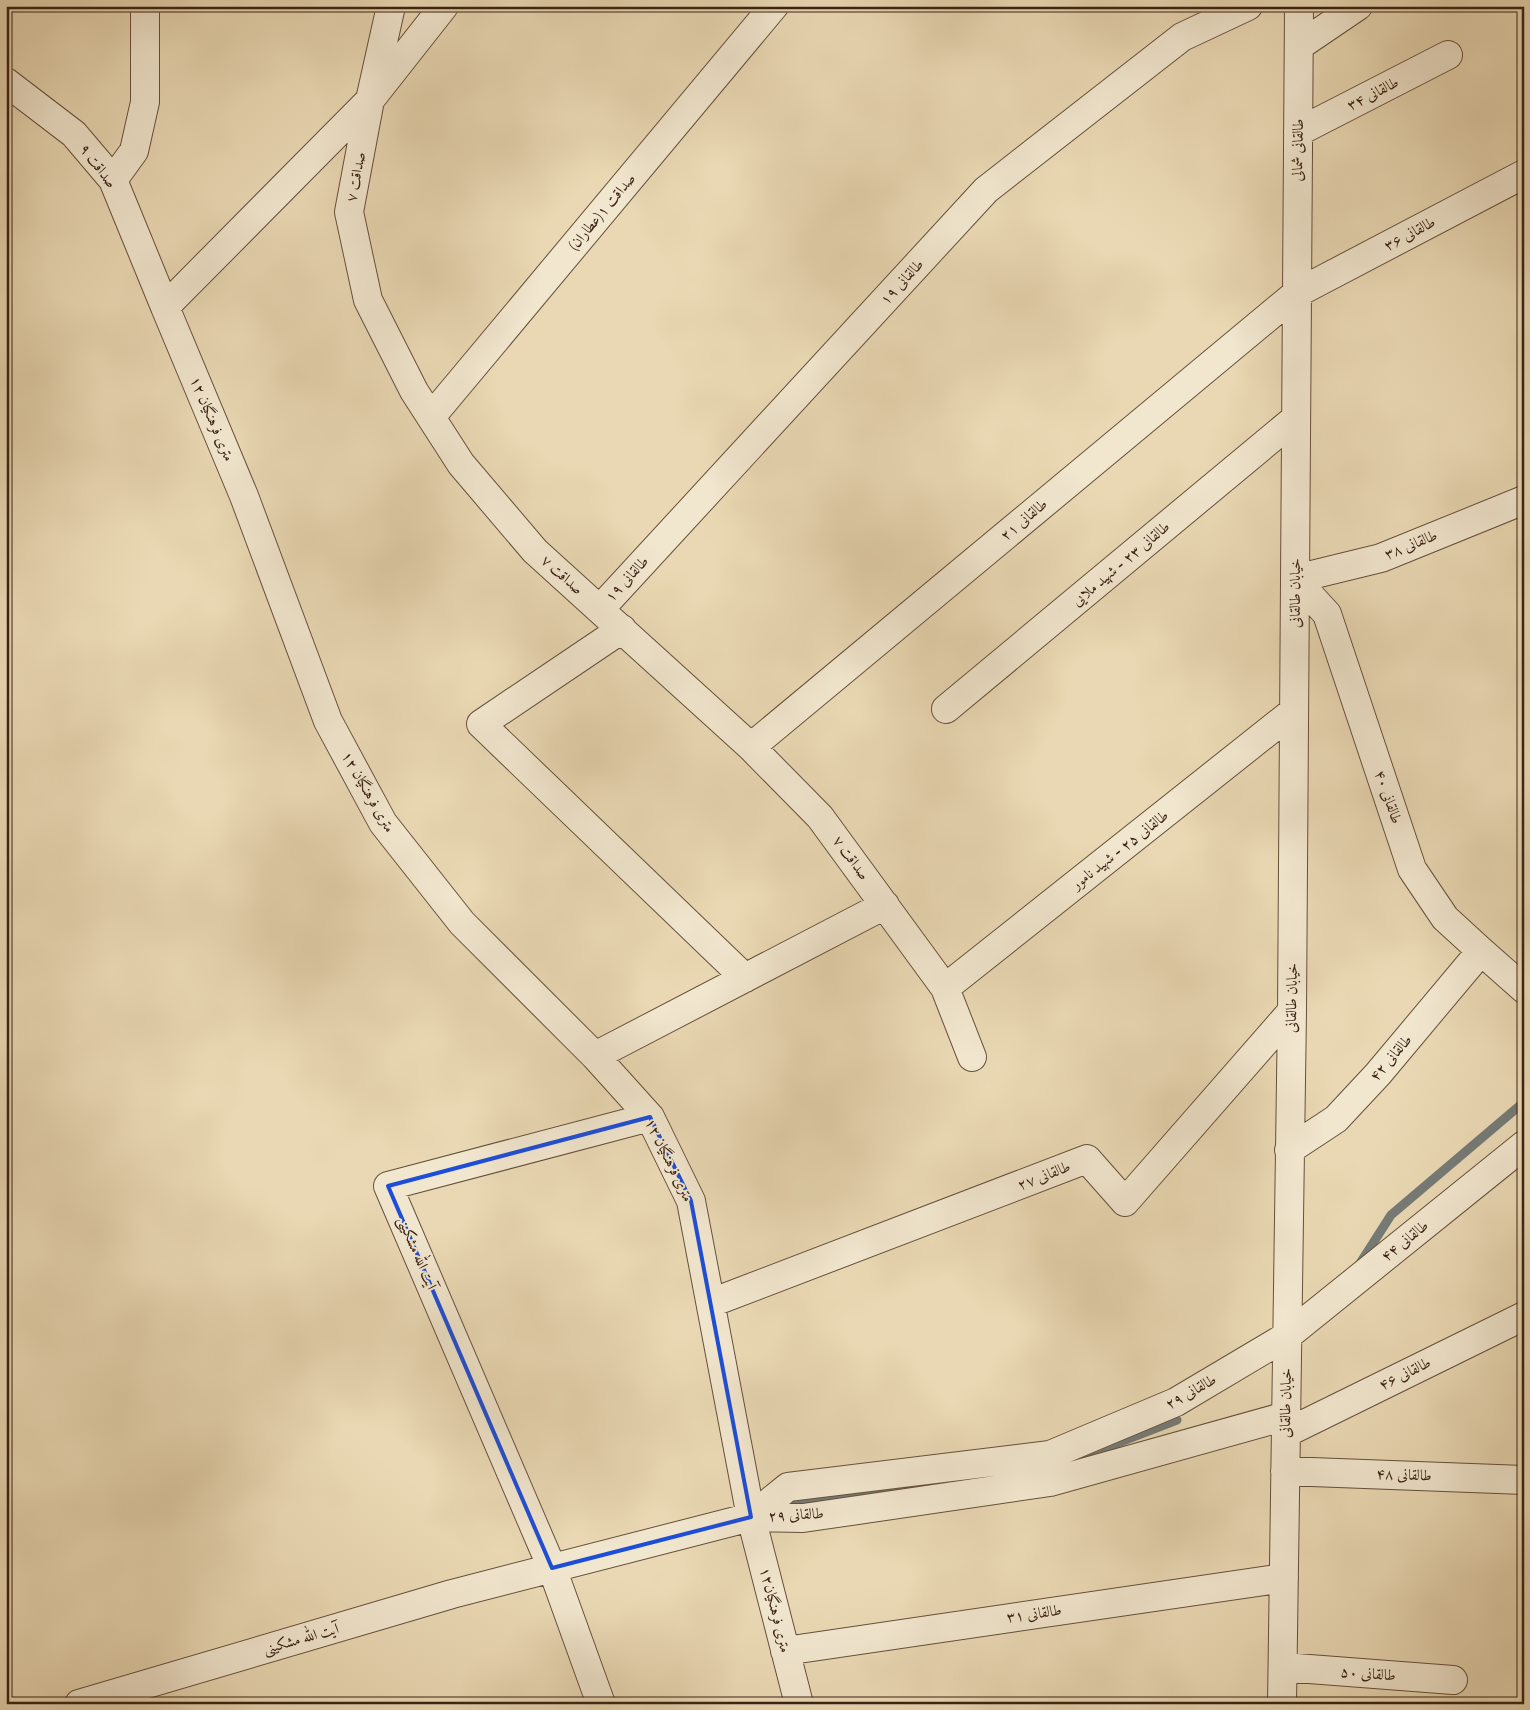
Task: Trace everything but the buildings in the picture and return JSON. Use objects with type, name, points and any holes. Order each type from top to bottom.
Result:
[{"type":"street","points":[[113,180],[134,151],[145,102],[145,6]]},
{"type":"street","name":"صداقت ۷","points":[[391,6],[370,100],[349,212],[368,300],[414,391],[461,464],[535,551],[751,747],[820,817],[945,988],[972,1057]]},
{"type":"street","points":[[165,307],[370,100],[444,6]]},
{"type":"street","name":"صداقت ۱(عطاران)","points":[[431,417],[774,6]]},
{"type":"street","name":"طالقانی ۱۹","points":[[600,609],[986,190],[1182,37],[1248,6]]},
{"type":"street","name":"طالقانی شمالی","points":[[1297,293],[1300,6]]},
{"type":"street","points":[[1299,46],[1358,6]]},
{"type":"street","name":"طالقانی ۳۴","points":[[1298,132],[1448,55]]},
{"type":"street","name":"صداقت ۹","points":[[6,82],[74,134],[113,180],[165,307]]},
{"type":"street","name":"طالقانی ۳۶","points":[[1297,293],[1524,174]]},
{"type":"street","name":"خیابان طالقانی","points":[[1282,1704],[1292,1011],[1297,293]]},
{"type":"street","name":"طالقانی ۲۱","points":[[751,747],[1297,293]]},
{"type":"street","name":"۱۲ متری فرهنگیان","points":[[165,307],[244,496],[328,721],[383,823],[462,923],[595,1056],[650,1117],[691,1201],[751,1517]]},
{"type":"street","name":"طالقانی ۲۳ - شهید ملایی","points":[[946,709],[1296,418]]},
{"type":"street","name":"طالقانی ۳۸","points":[[1295,579],[1381,558],[1524,500]]},
{"type":"street","name":"طالقانی ۴۰","points":[[1295,579],[1327,614],[1412,869],[1446,918],[1481,952],[1524,989]]},
{"type":"street","points":[[622,629],[481,724],[745,978]]},
{"type":"street","name":"طالقانی ۲۵ - شهید نامور","points":[[945,988],[1294,711]]},
{"type":"street","points":[[595,1056],[885,905]]},
{"type":"street","name":"طالقانی ۴۲","points":[[1289,1150],[1336,1119],[1378,1074],[1481,952]]},
{"type":"street","name":"طالقانی ۲۷","points":[[711,1302],[1087,1159],[1125,1202],[1292,1011]]},
{"type":"street","name":"آیت الله مشکینی","points":[[552,1568],[388,1186],[650,1117]]},
{"type":"street","name":"طالقانی ۴۴","points":[[1287,1336],[1524,1146]]},
{"type":"street","name":"طالقانی ۴۶","points":[[1286,1424],[1524,1316]]},
{"type":"street","name":"طالقانی ۲۹","points":[[751,1517],[788,1487],[1050,1455],[1176,1402],[1287,1336]]},
{"type":"street","name":"طالقانی ۲۹","points":[[751,1517],[802,1518],[1050,1482],[1286,1424]]},
{"type":"street","name":"طالقانی ۴۸","points":[[1285,1471],[1524,1480]]},
{"type":"street","name":"آیت الله مشکینی","points":[[85,1703],[452,1594],[751,1517]]},
{"type":"street","name":"۱۲متری فرهنگیان","points":[[751,1517],[799,1704]]},
{"type":"street","points":[[552,1568],[601,1704]]},
{"type":"street","name":"طالقانی ۳۱","points":[[785,1651],[1284,1578]]},
{"type":"street","name":"طالقانی ۵۰","points":[[1283,1667],[1453,1680]]},
{"type":"highlighted area","points":[[650,1117],[691,1201],[751,1517],[552,1568],[388,1186]]},
{"type":"waterway","points":[[1359,1265],[1391,1215],[1524,1102]]},
{"type":"waterway","points":[[1056,1467],[1177,1420]]},
{"type":"waterway","points":[[793,1502],[974,1479]]}]
